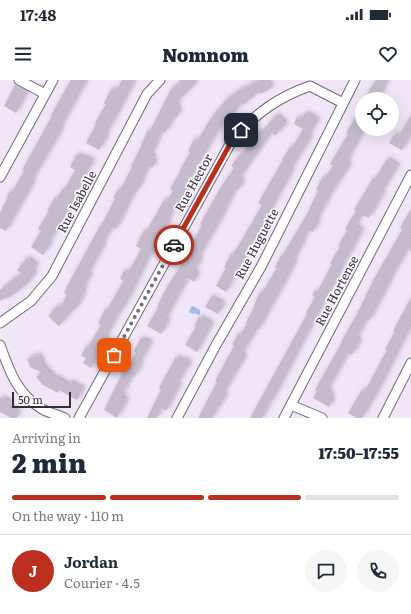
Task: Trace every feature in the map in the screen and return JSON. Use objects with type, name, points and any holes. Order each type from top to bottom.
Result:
[{"type":"street","points":[[19,80],[45,94]]},
{"type":"street","points":[[1,174],[53,80]]},
{"type":"street","name":"Rue Isabelle","points":[[0,324],[31,301],[52,276],[147,94],[160,80]]},
{"type":"street","name":"Rue Huguette","points":[[177,418],[216,345],[262,265],[355,80]]},
{"type":"street","name":"Rue Hector","points":[[79,418],[234,137],[264,108],[283,97],[310,86],[343,103]]},
{"type":"street","name":"Rue Hortense","points":[[284,418],[411,175]]},
{"type":"street","points":[[0,345],[8,369],[16,384],[25,396],[42,409],[65,418]]},
{"type":"street","points":[[383,418],[411,363]]},
{"type":"street","points":[[291,405],[322,418]]},
{"type":"water","points":[[193,306],[200,310],[200,314],[192,314],[189,312]]},
{"type":"building","points":[[71,80],[87,80],[6,231],[0,228],[0,213],[8,197],[7,196],[10,191],[12,192],[24,171],[22,170]]},
{"type":"building","points":[[122,80],[135,80],[105,135],[107,136],[99,150],[86,143],[106,104],[104,103],[111,89],[116,91]]},
{"type":"building","points":[[181,80],[192,80],[196,83],[175,104],[178,105],[177,109],[180,111],[177,117],[175,116],[165,133],[162,131],[151,156],[154,157],[152,160],[156,162],[152,168],[149,166],[141,181],[142,182],[137,191],[135,191],[116,229],[112,227],[102,245],[104,246],[88,274],[90,276],[82,290],[85,291],[76,309],[75,308],[59,326],[48,316],[57,306],[60,308],[67,295],[64,293],[115,199],[113,198],[118,189],[120,190],[132,167],[131,166],[148,130],[150,131],[170,91]]},
{"type":"building","points":[[259,80],[267,80],[272,88],[260,94],[259,92],[243,105],[242,103],[228,120],[225,118],[188,183],[190,184],[167,221],[169,221],[130,296],[105,339],[108,341],[91,368],[83,363],[86,358],[81,356],[86,346],[88,347],[101,325],[98,323],[105,309],[107,310],[123,281],[120,278],[124,271],[127,273],[129,271],[141,249],[136,246],[144,230],[146,232],[164,200],[167,201],[173,191],[170,189],[190,152],[188,151],[194,139],[197,141],[211,118],[226,100],[242,88],[243,89]]},
{"type":"building","points":[[376,80],[388,80],[382,92],[368,92]]},
{"type":"building","points":[[15,85],[27,92],[16,113],[4,106]]},
{"type":"building","points":[[305,113],[318,120],[308,137],[310,139],[290,170],[292,171],[226,292],[216,286],[226,268],[224,267],[231,254],[233,255],[262,205],[258,203],[282,160],[290,147],[292,148],[303,129],[294,124],[297,117],[301,120]]},
{"type":"building","points":[[276,115],[286,124],[275,136],[272,132],[239,179],[243,182],[237,191],[235,190],[220,221],[198,258],[201,260],[193,272],[198,274],[194,282],[188,278],[165,320],[168,322],[161,334],[147,326],[158,308],[157,307],[167,287],[185,259],[183,257],[202,225],[200,224],[221,187],[234,168],[231,166],[240,154],[242,155],[258,131],[261,133]]},
{"type":"building","points":[[411,115],[411,135],[402,150],[389,143],[393,136],[398,137]]},
{"type":"building","points":[[355,118],[355,136],[360,136],[346,163],[350,165],[329,197],[316,222],[318,223],[313,232],[309,230],[303,240],[304,241],[293,261],[295,262],[285,282],[258,330],[257,329],[241,355],[245,357],[223,394],[226,396],[219,407],[218,406],[212,418],[198,418],[217,382],[215,381],[234,346],[232,344],[247,324],[246,323],[260,292],[262,293],[277,268],[275,267],[281,255],[282,256],[306,216],[318,191],[316,190],[323,176],[325,178],[333,166],[330,164],[348,134],[346,133]]},
{"type":"building","points":[[76,155],[93,161],[74,196],[75,197],[70,208],[43,255],[31,247],[41,231],[38,229],[49,211],[47,210],[55,198],[57,199],[62,189],[64,190],[75,170],[70,167]]},
{"type":"building","points":[[387,159],[398,166],[381,193],[383,194],[369,218],[362,215],[355,227],[362,230],[272,401],[271,400],[262,418],[250,418],[307,314],[306,313],[315,297],[312,296],[315,290],[317,292],[332,264],[330,263],[340,247],[338,246],[347,231],[345,229],[356,211],[354,210],[373,178],[375,179]]},
{"type":"building","points":[[411,209],[411,233],[408,238],[411,240],[411,251],[408,249],[369,321],[367,319],[356,339],[360,341],[352,355],[348,353],[327,391],[332,394],[330,398],[333,400],[329,407],[313,398],[317,391],[315,390],[402,230],[400,228]]},
{"type":"building","points":[[27,258],[37,266],[32,271],[35,274],[26,285],[9,298],[0,301],[0,290],[21,273],[17,270]]},
{"type":"building","points":[[211,297],[223,304],[218,314],[205,307]]},
{"type":"building","points":[[411,297],[411,326],[379,389],[362,418],[357,418],[348,413],[362,390],[365,391],[387,350],[385,349],[395,332],[393,331]]},
{"type":"building","points":[[199,317],[212,324],[197,352],[185,345],[196,327],[194,326]]},
{"type":"building","points":[[141,338],[151,343],[139,364],[141,365],[134,377],[132,376],[121,397],[127,400],[117,418],[104,410],[122,374],[123,375],[136,353],[134,351]]},
{"type":"building","points":[[39,355],[43,366],[55,379],[56,377],[68,385],[70,382],[83,389],[77,400],[59,390],[58,393],[43,385],[36,377],[41,372],[30,367],[27,359]]},
{"type":"building","points":[[176,357],[183,361],[184,359],[190,363],[177,384],[179,386],[166,411],[161,408],[157,418],[147,418],[161,390],[159,388]]},
{"type":"building","points":[[0,397],[10,402],[8,408],[19,412],[17,418],[12,418],[0,412]]},
{"type":"way so far","points":[[114,355],[174,245]]},
{"type":"route","points":[[174,245],[234,137],[241,130]]}]
